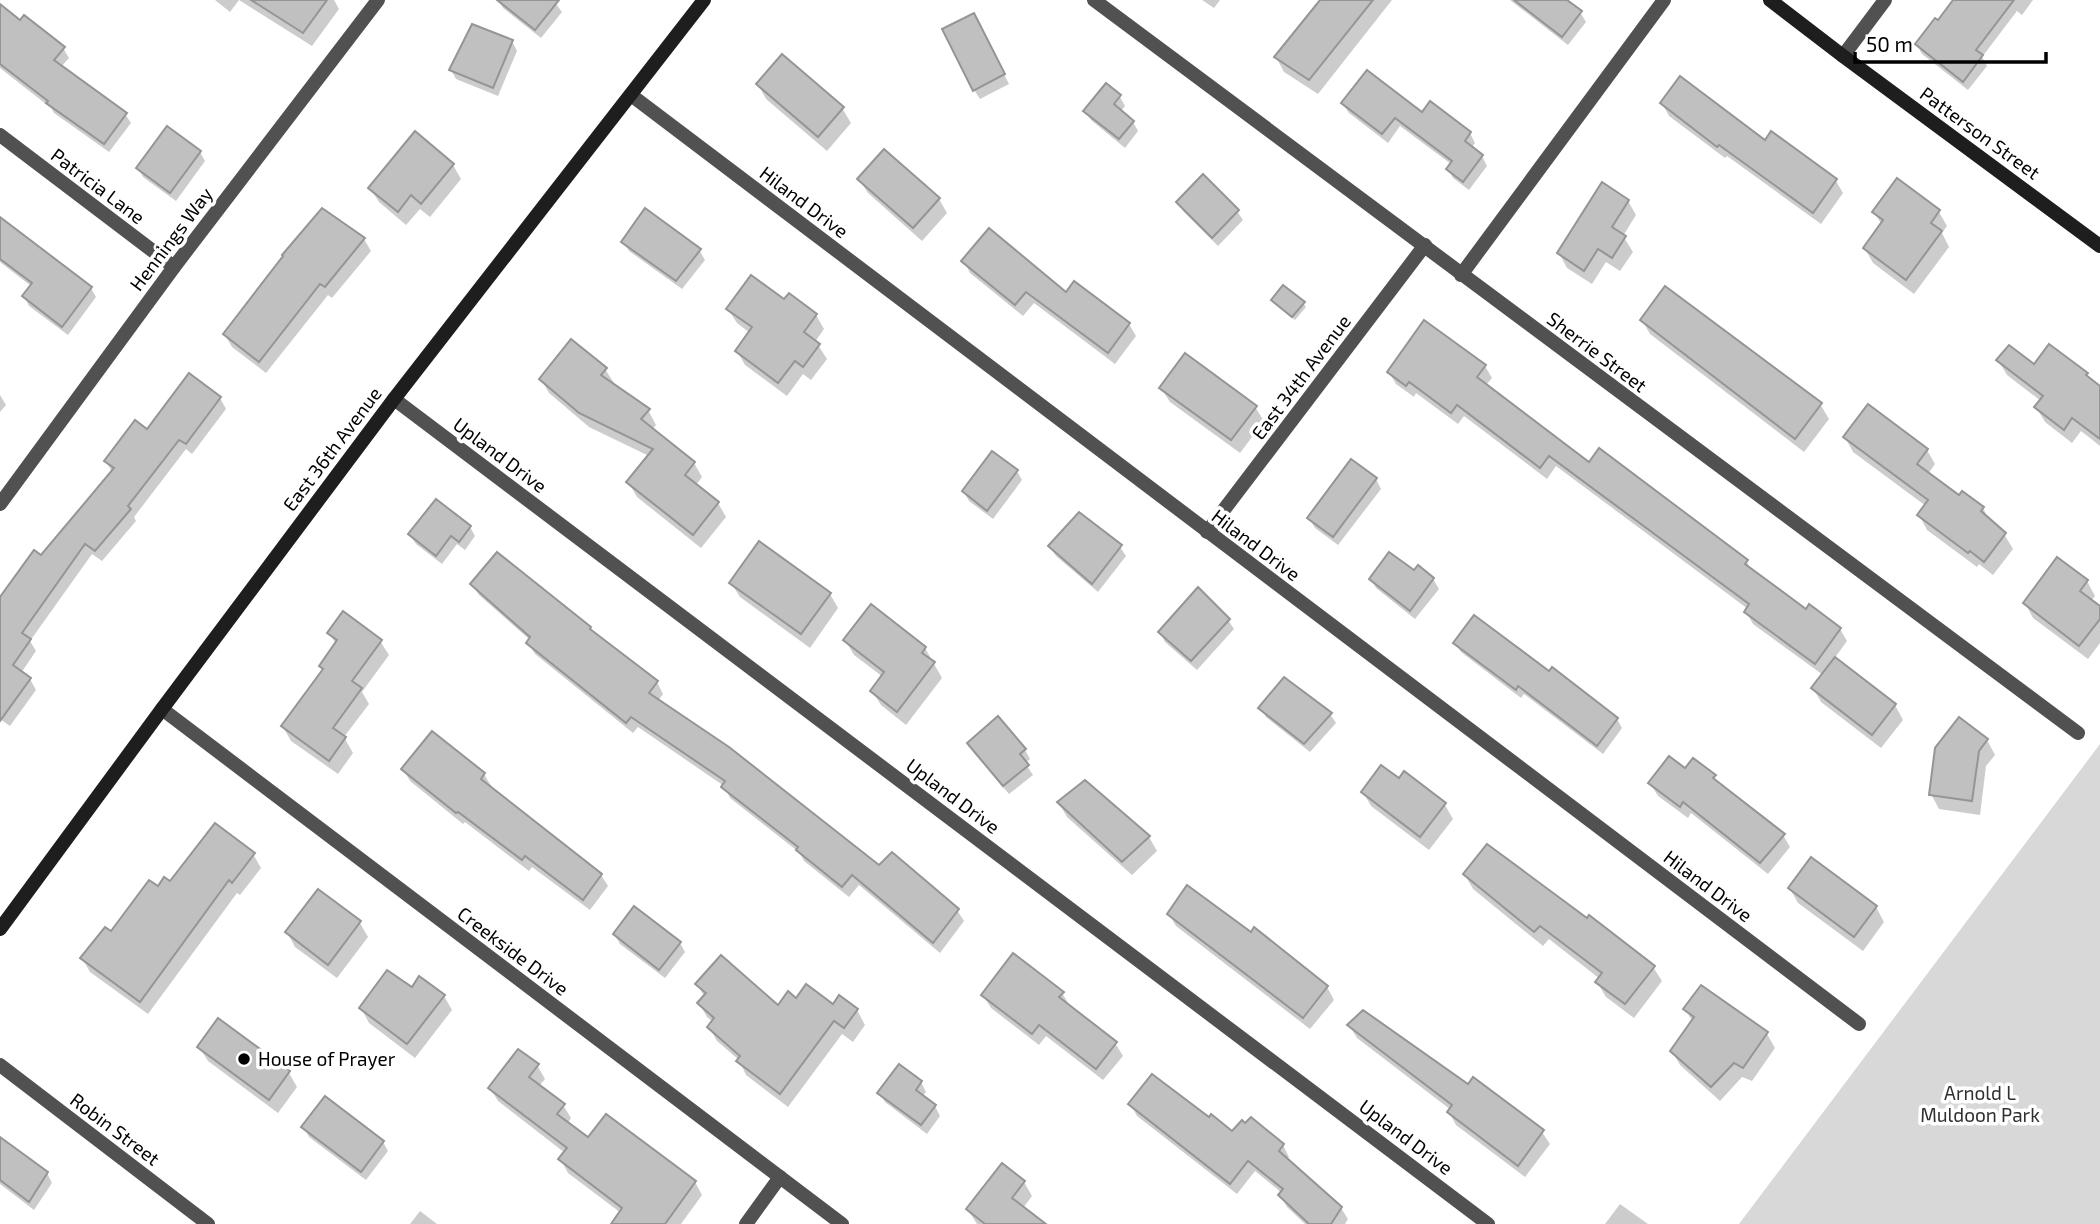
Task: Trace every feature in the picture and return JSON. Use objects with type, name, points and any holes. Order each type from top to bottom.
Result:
[{"type":"street","name":"Hennings Way","points":[[0,504],[174,267],[378,0]]},
{"type":"street","name":"East 36th Avenue","points":[[0,929],[394,399],[705,0]]},
{"type":"street","name":"Sherrie Street","points":[[1094,0],[2078,733]]},
{"type":"street","points":[[1461,275],[1664,0]]},
{"type":"street","name":"Patterson Street","points":[[1770,0],[2100,246]]},
{"type":"street","points":[[1843,56],[1885,0]]},
{"type":"street","name":"Hiland Drive","points":[[631,95],[1858,1024]]},
{"type":"street","name":"Patricia Lane","points":[[0,135],[174,267]]},
{"type":"street","name":"East 34th Avenue","points":[[1207,533],[1425,245]]},
{"type":"street","name":"Upland Drive","points":[[394,399],[1488,1224]]},
{"type":"street","name":"Creekside Drive","points":[[162,709],[842,1224]]},
{"type":"street","name":"Robin Street","points":[[0,1065],[208,1224]]},
{"type":"street","points":[[746,1224],[780,1177]]},
{"type":"green space","name":"Arnold L Muldoon Park","points":[[2100,744],[2100,1224],[1739,1224],[2097,748]]},
{"type":"building","points":[[251,0],[327,0],[303,33]]},
{"type":"building","points":[[497,0],[559,0],[535,30]]},
{"type":"building","points":[[1320,0],[1373,0],[1309,80],[1274,57]]},
{"type":"building","points":[[1514,0],[1567,0],[1582,11],[1562,37]]},
{"type":"building","points":[[1953,0],[2014,0],[1976,50],[1983,55],[1963,82],[1915,44]]},
{"type":"building","points":[[0,4],[20,20],[24,15],[65,47],[54,60],[127,113],[104,144],[46,103],[48,101],[0,64]]},
{"type":"building","points":[[974,13],[1005,74],[973,91],[942,29]]},
{"type":"building","points":[[472,24],[513,40],[493,88],[449,70]]},
{"type":"building","points":[[782,54],[844,107],[818,137],[756,84]]},
{"type":"building","points":[[1367,70],[1422,112],[1430,101],[1471,132],[1465,141],[1483,155],[1463,182],[1446,169],[1452,161],[1395,118],[1382,134],[1341,103]]},
{"type":"building","points":[[1680,76],[1765,140],[1771,131],[1837,179],[1813,213],[1719,145],[1717,147],[1660,103]]},
{"type":"building","points":[[1106,83],[1121,95],[1114,104],[1134,121],[1119,139],[1083,111]]},
{"type":"building","points":[[167,126],[201,151],[170,193],[136,168]]},
{"type":"building","points":[[415,131],[454,164],[421,204],[411,195],[398,212],[368,188]]},
{"type":"building","points":[[884,149],[940,198],[913,228],[857,179]]},
{"type":"building","points":[[1203,174],[1239,210],[1212,238],[1176,202]]},
{"type":"building","points":[[1897,178],[1940,210],[1931,223],[1942,231],[1906,280],[1863,248],[1883,220],[1872,212]]},
{"type":"building","points":[[1602,182],[1629,200],[1612,227],[1626,236],[1612,258],[1598,249],[1584,271],[1557,253]]},
{"type":"building","points":[[322,208],[365,238],[325,287],[320,284],[259,362],[223,334],[282,255]]},
{"type":"building","points":[[645,208],[701,249],[676,281],[621,242]]},
{"type":"building","points":[[0,217],[92,287],[62,327],[22,296],[32,283],[0,259]]},
{"type":"building","points":[[989,228],[1066,292],[1074,281],[1130,323],[1108,353],[1026,292],[1015,305],[961,261]]},
{"type":"building","points":[[751,275],[784,299],[789,293],[817,314],[804,332],[820,344],[803,367],[795,361],[778,383],[735,351],[752,327],[726,309]]},
{"type":"building","points":[[1283,285],[1305,302],[1292,317],[1271,300]]},
{"type":"building","points":[[1665,286],[1822,403],[1795,439],[1640,320]]},
{"type":"building","points":[[1424,320],[1486,365],[1477,377],[1589,462],[1599,448],[1748,560],[1745,564],[1806,609],[1809,604],[1841,628],[1815,664],[1744,612],[1749,604],[1549,456],[1540,468],[1457,405],[1451,413],[1409,382],[1406,386],[1387,372]]},
{"type":"building","points":[[571,339],[607,368],[601,375],[650,409],[641,419],[695,462],[685,475],[719,502],[693,535],[626,482],[653,449],[579,413],[539,379]]},
{"type":"building","points":[[2049,344],[2088,373],[2086,375],[2100,386],[2100,439],[2072,418],[2064,430],[2034,407],[2043,396],[1996,360],[2009,345],[2034,364]]},
{"type":"building","points":[[1185,353],[1257,406],[1231,440],[1159,388]]},
{"type":"building","points":[[189,373],[221,397],[186,444],[179,440],[128,506],[131,509],[95,551],[85,544],[22,633],[31,639],[13,665],[31,678],[0,721],[0,597],[34,550],[41,555],[114,468],[104,461],[135,420],[147,429]]},
{"type":"building","points":[[1868,404],[1928,449],[1917,464],[1959,495],[1962,491],[1984,507],[1981,511],[2006,533],[1984,562],[1917,515],[1928,500],[1843,437]]},
{"type":"building","points":[[992,451],[1018,470],[987,511],[962,491]]},
{"type":"building","points":[[1351,459],[1377,478],[1333,537],[1307,518]]},
{"type":"building","points":[[436,499],[471,526],[459,542],[451,536],[436,556],[408,534]]},
{"type":"building","points":[[1079,512],[1122,545],[1092,584],[1048,546]]},
{"type":"building","points":[[759,541],[831,593],[801,634],[729,583]]},
{"type":"building","points":[[497,552],[658,681],[649,693],[729,747],[879,865],[892,852],[959,909],[933,943],[852,875],[842,887],[796,850],[798,847],[721,787],[725,781],[631,717],[626,723],[526,643],[530,637],[470,584]]},
{"type":"building","points":[[1389,552],[1414,570],[1418,565],[1434,578],[1410,611],[1369,579]]},
{"type":"building","points":[[2057,557],[2088,580],[2080,591],[2100,606],[2100,619],[2079,646],[2023,603]]},
{"type":"building","points":[[1198,587],[1230,619],[1191,661],[1158,632]]},
{"type":"building","points":[[871,604],[926,647],[922,653],[935,662],[897,712],[870,691],[884,672],[843,640]]},
{"type":"building","points":[[343,611],[382,640],[352,681],[362,688],[333,728],[346,737],[329,761],[281,726],[323,669],[319,666],[337,640],[327,633]]},
{"type":"building","points":[[1474,615],[1549,671],[1552,667],[1618,718],[1597,746],[1518,686],[1516,690],[1453,643]]},
{"type":"building","points":[[1835,657],[1896,704],[1872,735],[1811,688]]},
{"type":"building","points":[[1284,677],[1332,713],[1304,744],[1258,708]]},
{"type":"building","points":[[998,716],[1026,749],[1020,754],[1029,765],[1003,786],[967,743]]},
{"type":"building","points":[[1959,717],[1988,739],[1979,751],[1972,801],[1929,795],[1935,748]]},
{"type":"building","points":[[432,731],[485,773],[481,779],[602,874],[583,900],[525,856],[522,860],[456,813],[401,769]]},
{"type":"building","points":[[1669,756],[1685,768],[1693,758],[1716,775],[1713,778],[1785,834],[1760,863],[1683,802],[1680,807],[1648,783]]},
{"type":"building","points":[[1381,765],[1399,778],[1404,771],[1446,803],[1420,837],[1361,792]]},
{"type":"building","points":[[1085,780],[1150,836],[1122,862],[1057,802]]},
{"type":"building","points":[[215,823],[255,853],[232,883],[229,880],[140,1002],[80,958],[105,927],[111,931],[149,880],[158,886],[164,877],[170,881]]},
{"type":"building","points":[[1487,844],[1587,918],[1589,915],[1655,966],[1625,1004],[1595,982],[1602,973],[1540,926],[1534,932],[1463,874]]},
{"type":"building","points":[[1811,857],[1877,906],[1854,937],[1788,888]]},
{"type":"building","points":[[1187,885],[1251,932],[1254,927],[1328,986],[1303,1018],[1167,914]]},
{"type":"building","points":[[318,889],[361,921],[328,965],[285,932]]},
{"type":"building","points":[[634,906],[681,942],[659,970],[613,934]]},
{"type":"building","points":[[1013,953],[1064,992],[1059,997],[1117,1042],[1096,1069],[1039,1025],[1032,1034],[981,995]]},
{"type":"building","points":[[721,955],[778,1005],[788,991],[796,998],[806,984],[833,1004],[839,995],[858,1009],[844,1028],[834,1021],[780,1094],[736,1061],[740,1056],[707,1027],[714,1018],[697,1003],[706,993],[695,984]]},
{"type":"building","points":[[387,970],[412,987],[419,976],[445,995],[407,1044],[359,1008]]},
{"type":"building","points":[[1701,985],[1768,1032],[1743,1068],[1734,1063],[1711,1087],[1670,1051],[1694,1017],[1683,1009]]},
{"type":"building","points":[[1363,1010],[1468,1084],[1473,1077],[1544,1130],[1518,1166],[1447,1112],[1452,1105],[1347,1025]]},
{"type":"building","name":"House of Prayer","points":[[218,1018],[290,1071],[269,1100],[197,1047]]},
{"type":"building","points":[[518,1049],[539,1064],[529,1077],[565,1104],[557,1114],[588,1137],[606,1114],[696,1181],[665,1224],[611,1224],[622,1208],[558,1159],[567,1148],[488,1088]]},
{"type":"building","points":[[899,1064],[922,1081],[916,1090],[936,1105],[921,1125],[877,1093]]},
{"type":"building","points":[[1152,1074],[1232,1131],[1242,1120],[1245,1123],[1251,1117],[1284,1144],[1279,1151],[1342,1207],[1331,1224],[1309,1224],[1278,1195],[1283,1189],[1248,1161],[1230,1184],[1128,1104]]},
{"type":"building","points":[[325,1096],[384,1141],[361,1172],[301,1127]]},
{"type":"building","points":[[0,1137],[48,1172],[29,1202],[0,1180]]},
{"type":"building","points":[[1002,1163],[1025,1181],[1012,1198],[1046,1224],[985,1224],[966,1209]]},
{"type":"place","name":"House of Prayer","points":[[244,1059]]}]
